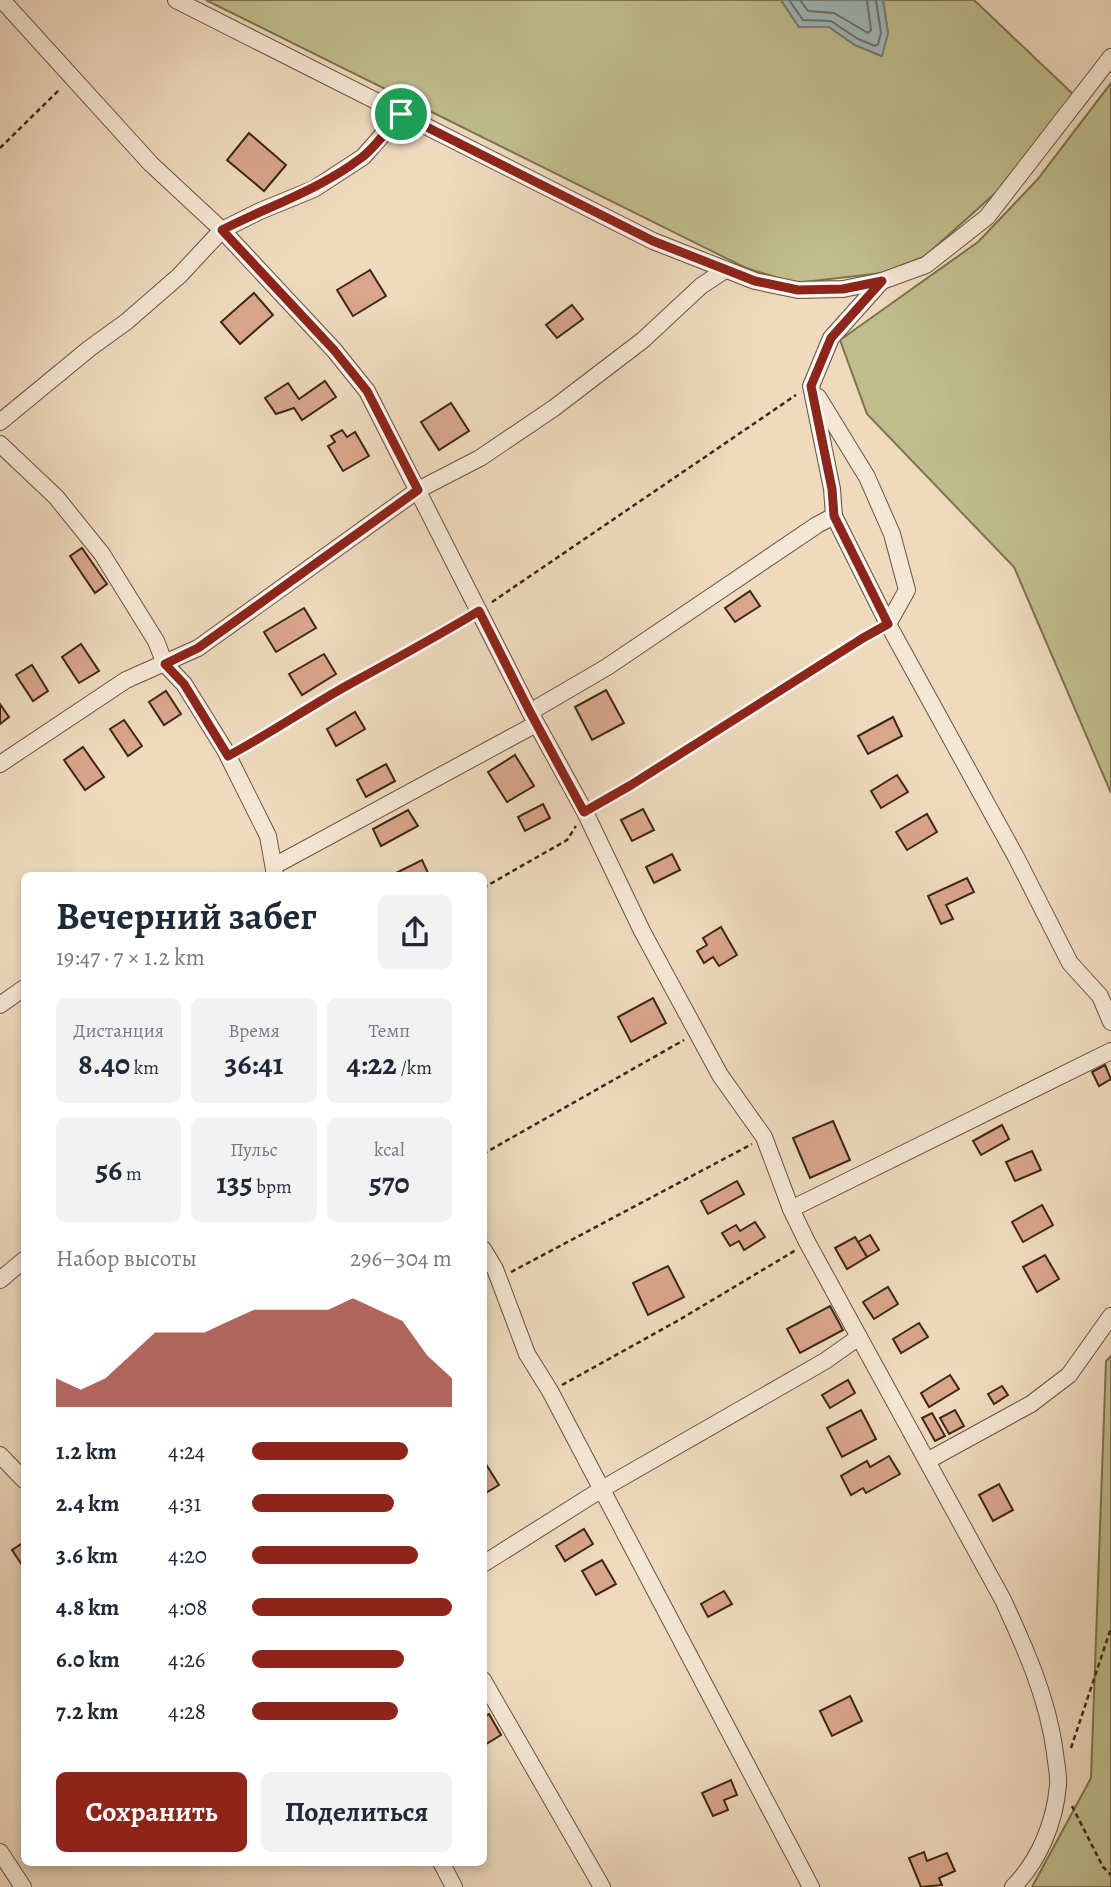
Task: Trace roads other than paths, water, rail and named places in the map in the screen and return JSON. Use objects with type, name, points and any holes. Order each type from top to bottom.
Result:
[{"type":"street","points":[[176,0],[653,241],[755,281],[798,290],[843,289],[882,281],[926,265],[987,217],[1111,57]]},
{"type":"street","points":[[2,3],[151,164],[222,230],[334,350],[367,391],[533,718],[584,812],[642,931],[720,1075],[764,1137],[791,1209],[807,1242],[1003,1600],[1031,1660],[1052,1731],[1059,1783],[1042,1846],[1026,1874],[1013,1887]]},
{"type":"street","points":[[0,422],[126,322],[179,276],[222,230],[314,189],[344,170],[363,157],[401,114]]},
{"type":"street","points":[[0,764],[126,680],[198,648],[418,490],[480,458],[554,408],[643,340],[701,286],[725,270]]},
{"type":"street","points":[[882,281],[831,338],[811,386],[832,489],[834,516],[888,624],[1016,857],[1070,963],[1100,996],[1111,1022]]},
{"type":"street","points":[[811,386],[867,477],[891,534],[907,590],[888,624]]},
{"type":"street","points":[[0,444],[56,496],[102,554],[156,641],[165,664],[184,684],[228,756],[268,836],[274,871],[533,718],[834,516]]},
{"type":"street","points":[[0,1005],[21,990]]},
{"type":"street","points":[[791,1209],[1111,1051]]},
{"type":"street","points":[[487,1257],[527,1354],[550,1391],[811,1887]]},
{"type":"street","points":[[0,1280],[21,1262]]},
{"type":"street","points":[[927,1461],[1031,1404],[1069,1375],[1111,1316]]},
{"type":"street","points":[[487,1561],[602,1489],[825,1361],[859,1337]]},
{"type":"street","points":[[0,1455],[21,1477]]},
{"type":"street","points":[[487,1687],[602,1887]]},
{"type":"street","points":[[0,1852],[23,1887]]},
{"type":"street","points":[[443,1866],[454,1887]]},
{"type":"water","points":[[781,0],[883,0],[888,33],[882,56],[855,45],[829,27],[799,27]]}]
